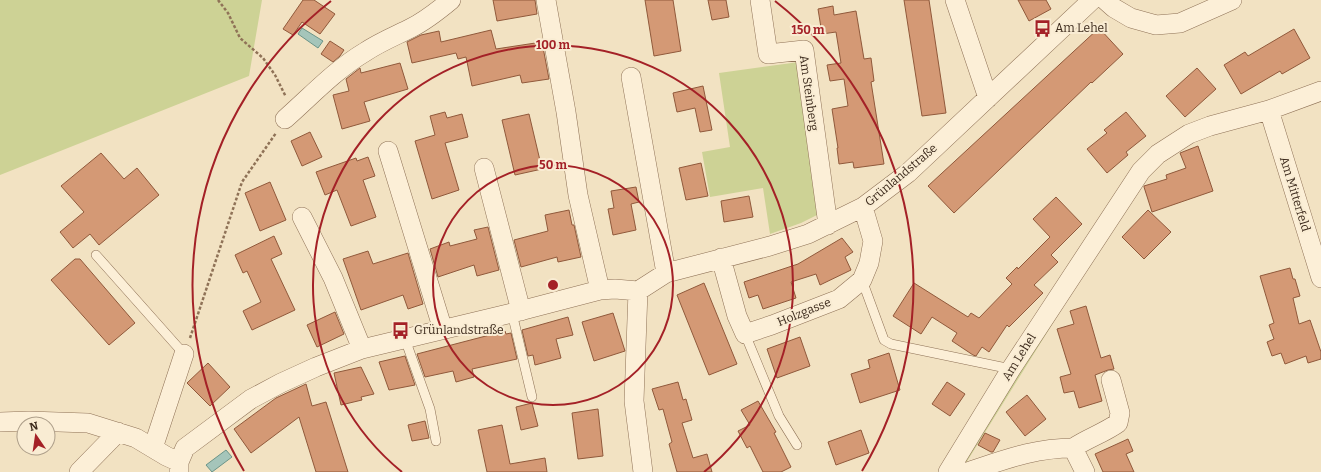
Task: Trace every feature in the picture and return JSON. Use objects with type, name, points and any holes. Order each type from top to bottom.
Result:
[{"type":"street","points":[[290,115],[330,78],[363,53],[385,39],[412,28],[451,0]]},
{"type":"street","points":[[546,0],[566,112],[578,195],[600,290]]},
{"type":"street","name":"Am Steinberg","points":[[760,0],[768,54],[804,50],[828,225]]},
{"type":"street","points":[[955,0],[988,98]]},
{"type":"street","name":"Grünlandstraße","points":[[638,291],[666,273],[770,246],[808,234],[863,207],[908,173],[1092,0]]},
{"type":"street","points":[[1105,0],[1114,8],[1131,18],[1156,25],[1180,23],[1232,0]]},
{"type":"street","points":[[631,77],[666,273]]},
{"type":"street","name":"Am Lehel","points":[[948,472],[1011,369],[1141,171],[1158,154],[1189,134],[1210,126],[1269,110],[1321,91]]},
{"type":"street","name":"Am Mitterfeld","points":[[1269,110],[1317,250],[1321,278]]},
{"type":"street","points":[[388,151],[443,330]]},
{"type":"street","points":[[484,168],[516,312]]},
{"type":"street","name":"Holzgasse","points":[[744,334],[772,325],[838,299],[862,280],[869,264],[873,241],[863,207]]},
{"type":"street","points":[[302,217],[333,278],[362,350]]},
{"type":"street","points":[[721,258],[737,316],[744,334]]},
{"type":"street","points":[[0,422],[29,421],[88,423],[136,438],[166,456],[179,467],[185,448],[251,399],[316,367],[362,350],[600,290],[615,289],[638,291],[634,401],[643,472]]},
{"type":"street","points":[[153,448],[184,354]]},
{"type":"street","points":[[967,472],[1027,453],[1053,448],[1073,448],[1111,428],[1118,423],[1120,413],[1111,380]]},
{"type":"street","points":[[79,472],[118,432]]},
{"type":"street","points":[[1073,448],[1085,472]]},
{"type":"lane","points":[[96,255],[184,354]]},
{"type":"lane","points":[[862,280],[884,340],[891,344],[1011,369]]},
{"type":"lane","points":[[516,312],[532,398]]},
{"type":"lane","points":[[744,334],[779,416],[797,445]]},
{"type":"lane","points":[[405,339],[430,409],[436,441]]},
{"type":"path","points":[[184,354],[242,182],[290,115],[285,97],[275,75],[262,58],[240,38],[228,13],[218,0]]},
{"type":"green space","points":[[0,0],[262,0],[249,76],[0,175]]},
{"type":"green space","points":[[799,62],[819,214],[801,223],[770,234],[763,188],[710,197],[702,152],[730,147],[719,73]]},
{"type":"green space","points":[[1066,302],[966,463],[964,461],[964,454]]},
{"type":"water","points":[[302,28],[323,41],[318,48],[298,34]]},
{"type":"water","points":[[226,450],[232,457],[212,472],[206,465]]},
{"type":"building","points":[[303,0],[314,0],[335,14],[320,34],[302,22],[293,35],[283,29]]},
{"type":"building","points":[[493,0],[535,0],[537,14],[497,21]]},
{"type":"building","points":[[645,0],[673,0],[681,51],[654,56]]},
{"type":"building","points":[[708,0],[726,0],[729,17],[712,20]]},
{"type":"building","points":[[904,0],[929,0],[946,113],[922,116]]},
{"type":"building","points":[[1018,0],[1046,0],[1051,9],[1029,21]]},
{"type":"building","points":[[833,6],[834,15],[856,11],[864,59],[871,58],[874,81],[871,82],[884,164],[854,168],[853,162],[839,164],[832,109],[848,106],[844,79],[830,81],[827,65],[841,63],[836,32],[822,34],[818,9]]},
{"type":"building","points":[[1099,28],[1123,54],[1092,83],[1091,82],[954,213],[928,186]]},
{"type":"building","points":[[1294,29],[1310,58],[1282,74],[1280,71],[1241,94],[1224,65],[1245,52],[1248,56]]},
{"type":"building","points":[[491,30],[496,49],[542,42],[549,79],[522,83],[520,75],[472,86],[466,57],[458,59],[456,53],[412,63],[407,42],[421,35],[439,31],[441,42]]},
{"type":"building","points":[[330,41],[344,50],[333,62],[321,54]]},
{"type":"building","points":[[400,63],[408,89],[364,102],[370,121],[342,129],[333,95],[349,91],[346,79],[360,68],[361,73]]},
{"type":"building","points":[[1197,68],[1216,89],[1185,117],[1166,96]]},
{"type":"building","points":[[703,86],[712,130],[700,132],[695,108],[677,112],[673,93]]},
{"type":"building","points":[[445,112],[447,118],[462,114],[468,137],[445,143],[459,190],[432,199],[415,141],[435,135],[430,116]]},
{"type":"building","points":[[1126,112],[1146,136],[1126,152],[1128,155],[1107,173],[1087,149],[1107,133],[1104,130]]},
{"type":"building","points":[[529,114],[542,169],[515,175],[502,120]]},
{"type":"building","points":[[310,132],[322,157],[302,166],[291,141]]},
{"type":"building","points":[[1198,146],[1213,191],[1152,212],[1144,186],[1167,179],[1166,175],[1186,168],[1180,153]]},
{"type":"building","points":[[101,153],[124,179],[137,168],[159,195],[99,245],[90,234],[73,248],[60,232],[84,212],[61,186]]},
{"type":"building","points":[[368,157],[375,176],[363,180],[376,217],[351,226],[337,190],[325,195],[316,172],[356,158],[357,161]]},
{"type":"building","points":[[701,163],[708,196],[686,200],[679,168]]},
{"type":"building","points":[[270,182],[286,220],[260,231],[245,193]]},
{"type":"building","points":[[636,187],[639,202],[631,204],[636,230],[613,235],[608,209],[614,208],[611,191]]},
{"type":"building","points":[[749,196],[753,217],[724,222],[721,201]]},
{"type":"building","points":[[1056,197],[1082,224],[1051,255],[1058,262],[1034,285],[1043,293],[1009,327],[1007,325],[989,352],[982,347],[976,356],[973,355],[952,341],[957,333],[932,317],[921,334],[893,316],[914,283],[968,317],[971,313],[979,318],[1012,284],[1006,278],[1017,267],[1018,269],[1050,237],[1033,219]]},
{"type":"building","points":[[569,210],[581,257],[558,262],[557,257],[521,267],[514,240],[548,231],[545,215]]},
{"type":"building","points":[[1148,210],[1171,232],[1144,259],[1122,237]]},
{"type":"building","points":[[488,227],[499,270],[477,276],[474,265],[438,277],[430,249],[449,242],[450,246],[477,239],[474,230]]},
{"type":"building","points":[[274,236],[282,254],[271,259],[295,310],[252,330],[243,311],[261,302],[247,271],[243,273],[235,255]]},
{"type":"building","points":[[842,238],[853,252],[845,257],[851,270],[820,285],[816,274],[791,282],[796,298],[763,309],[758,295],[749,298],[744,282],[798,264]]},
{"type":"building","points":[[368,251],[373,264],[408,253],[423,304],[408,309],[403,295],[361,310],[343,259]]},
{"type":"building","points":[[75,259],[80,259],[135,323],[109,345],[51,280]]},
{"type":"building","points":[[1290,268],[1300,296],[1293,298],[1299,324],[1310,320],[1321,352],[1321,359],[1308,363],[1306,356],[1285,364],[1281,353],[1272,356],[1267,342],[1274,339],[1269,325],[1274,323],[1260,276]]},
{"type":"building","points":[[704,283],[737,364],[709,375],[677,295]]},
{"type":"building","points":[[1086,306],[1101,358],[1110,355],[1114,369],[1095,375],[1102,401],[1079,408],[1074,391],[1064,393],[1060,377],[1071,374],[1057,329],[1074,324],[1070,311]]},
{"type":"building","points":[[335,312],[344,334],[317,347],[307,325]]},
{"type":"building","points":[[613,313],[625,351],[594,361],[582,322]]},
{"type":"building","points":[[568,317],[573,335],[556,339],[561,358],[535,365],[533,355],[528,356],[522,330]]},
{"type":"building","points":[[505,331],[506,334],[511,333],[517,359],[472,369],[474,377],[456,382],[453,371],[425,377],[417,354]]},
{"type":"building","points":[[800,337],[810,366],[777,378],[767,349]]},
{"type":"building","points":[[889,353],[900,390],[860,403],[851,374],[870,368],[868,360]]},
{"type":"building","points":[[405,356],[415,385],[389,390],[379,362]]},
{"type":"building","points":[[208,363],[230,387],[210,406],[187,383]]},
{"type":"building","points":[[361,367],[374,394],[361,397],[362,400],[341,405],[334,373]]},
{"type":"building","points":[[678,382],[683,400],[686,399],[692,420],[682,423],[693,458],[707,454],[712,472],[677,472],[669,444],[672,442],[663,409],[659,410],[652,389]]},
{"type":"building","points":[[947,382],[965,394],[950,416],[932,404]]},
{"type":"building","points":[[306,384],[312,406],[326,402],[348,472],[316,472],[299,417],[251,453],[234,429],[276,398]]},
{"type":"building","points":[[1027,395],[1046,419],[1025,436],[1006,412]]},
{"type":"building","points":[[758,401],[776,432],[774,433],[791,467],[781,472],[763,472],[750,446],[747,448],[738,431],[750,425],[741,410]]},
{"type":"building","points":[[532,403],[538,426],[521,430],[516,407]]},
{"type":"building","points":[[598,409],[603,456],[578,459],[572,413]]},
{"type":"building","points":[[425,421],[429,438],[412,441],[408,425]]},
{"type":"building","points":[[502,425],[510,464],[545,458],[547,472],[487,472],[478,430]]},
{"type":"building","points":[[861,430],[869,453],[836,465],[828,442]]},
{"type":"building","points":[[985,433],[1000,440],[993,452],[978,445]]},
{"type":"building","points":[[1128,439],[1133,451],[1126,454],[1134,472],[1103,472],[1095,454]]},
{"type":"place","name":"Am Lehel","points":[[1042,28]]},
{"type":"place","name":"Grünlandstraße","points":[[401,330]]}]
